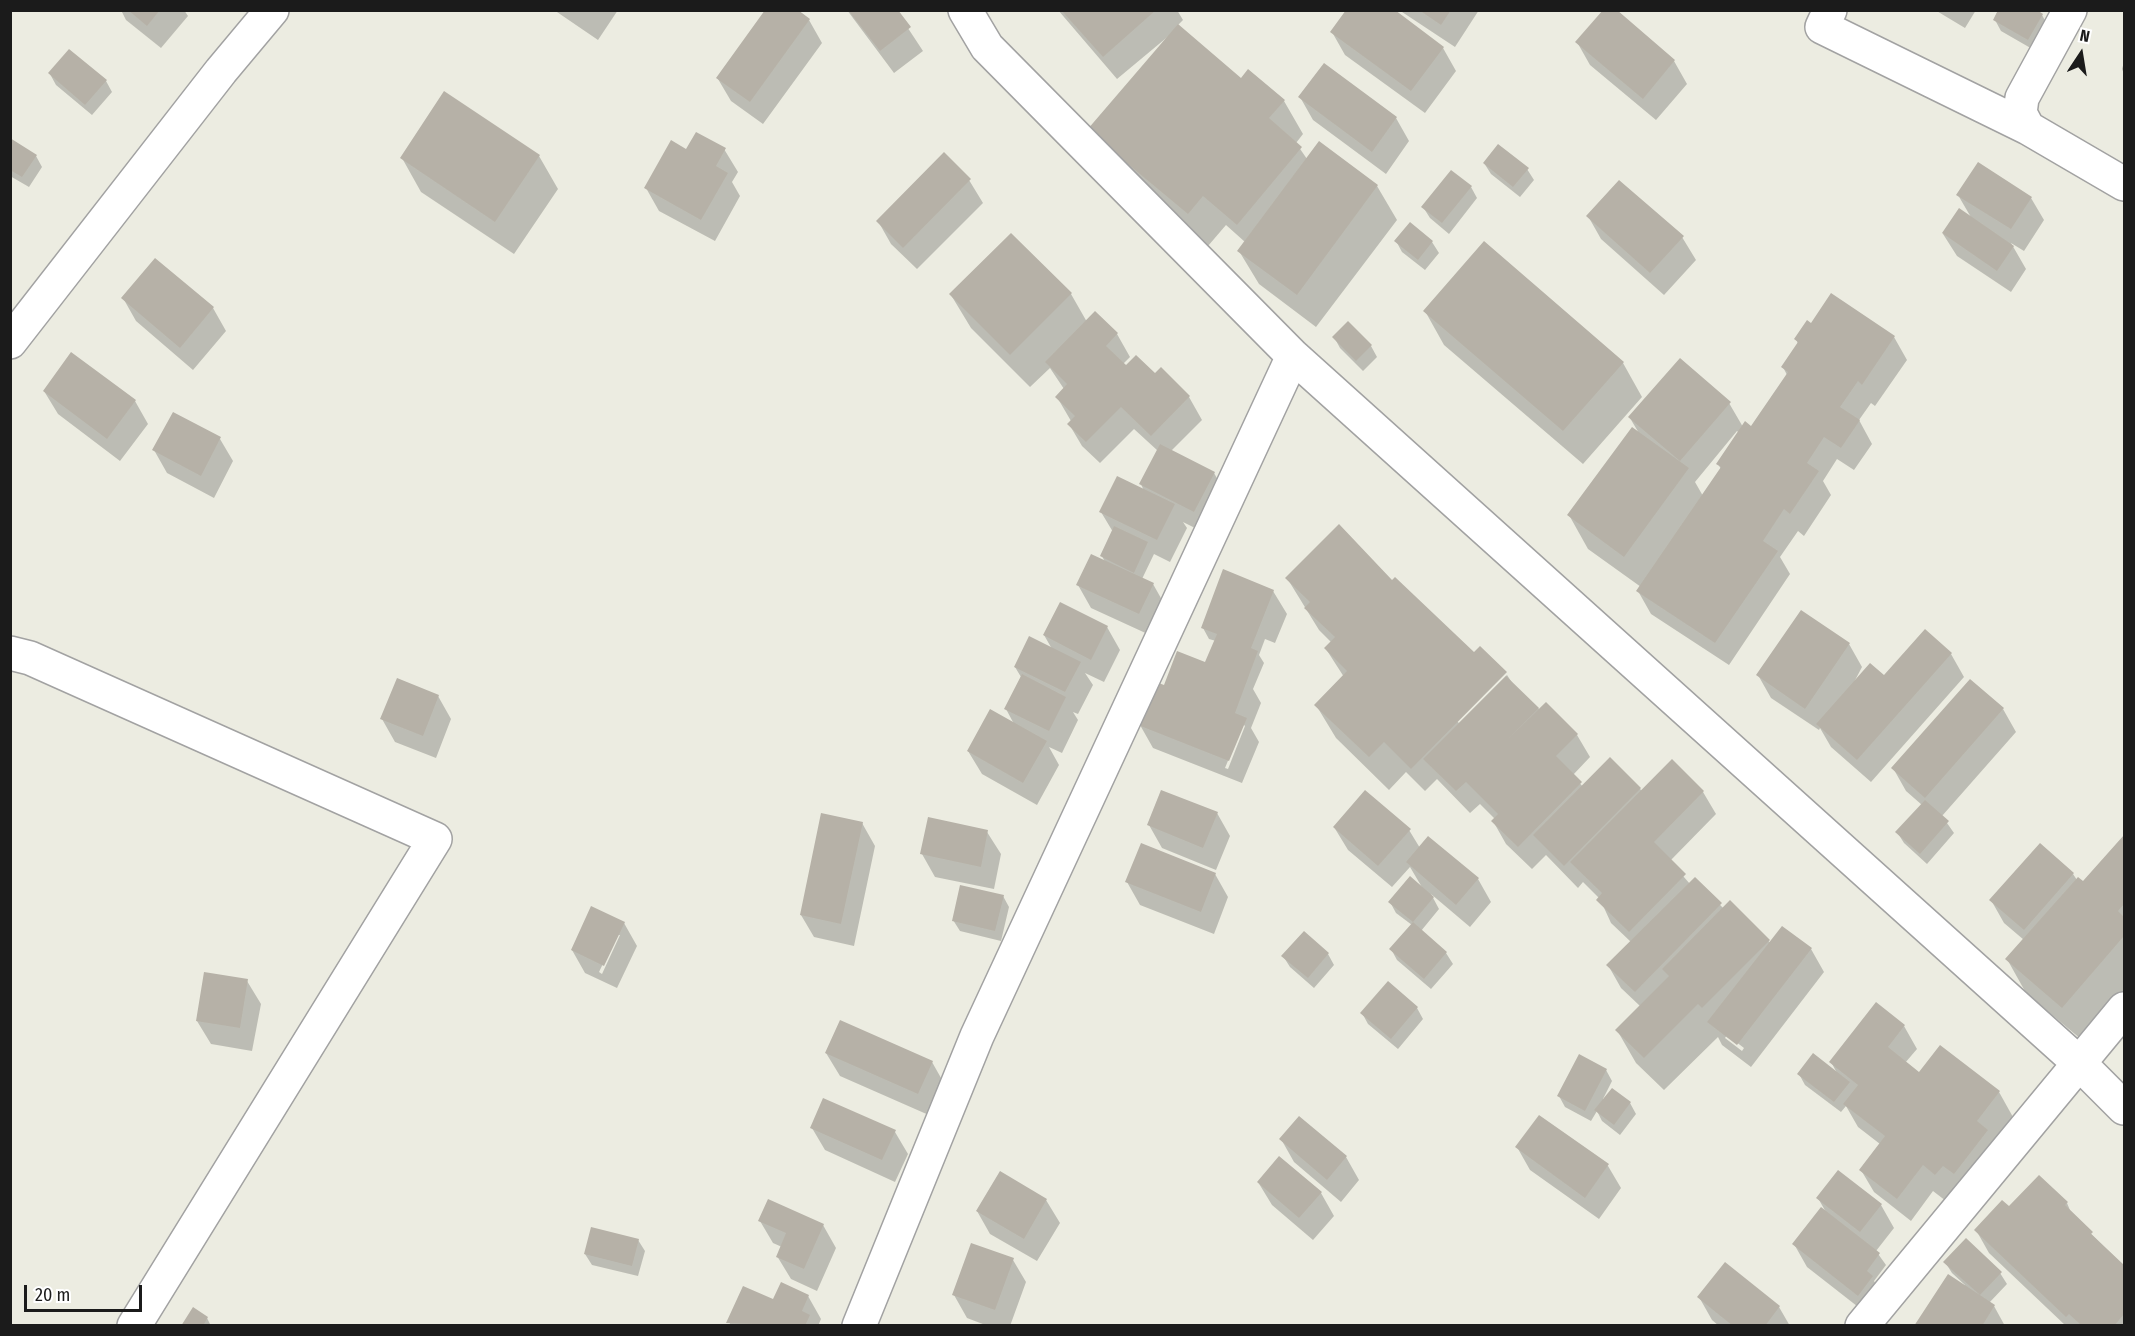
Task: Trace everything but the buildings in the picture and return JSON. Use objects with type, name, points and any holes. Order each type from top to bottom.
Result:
[{"type":"street","points":[[10,342],[214,80],[272,10]]},
{"type":"street","points":[[965,10],[987,47],[1293,356],[2080,1064],[2124,1108]]},
{"type":"street","points":[[1830,10],[1822,27],[2028,128],[2124,184]]},
{"type":"street","points":[[2028,128],[2020,113],[2022,98],[2070,10]]},
{"type":"street","points":[[859,1326],[977,1036],[1293,356]]},
{"type":"street","points":[[10,652],[30,658],[435,839],[134,1326]]},
{"type":"street","points":[[1862,1326],[2124,1010]]}]
